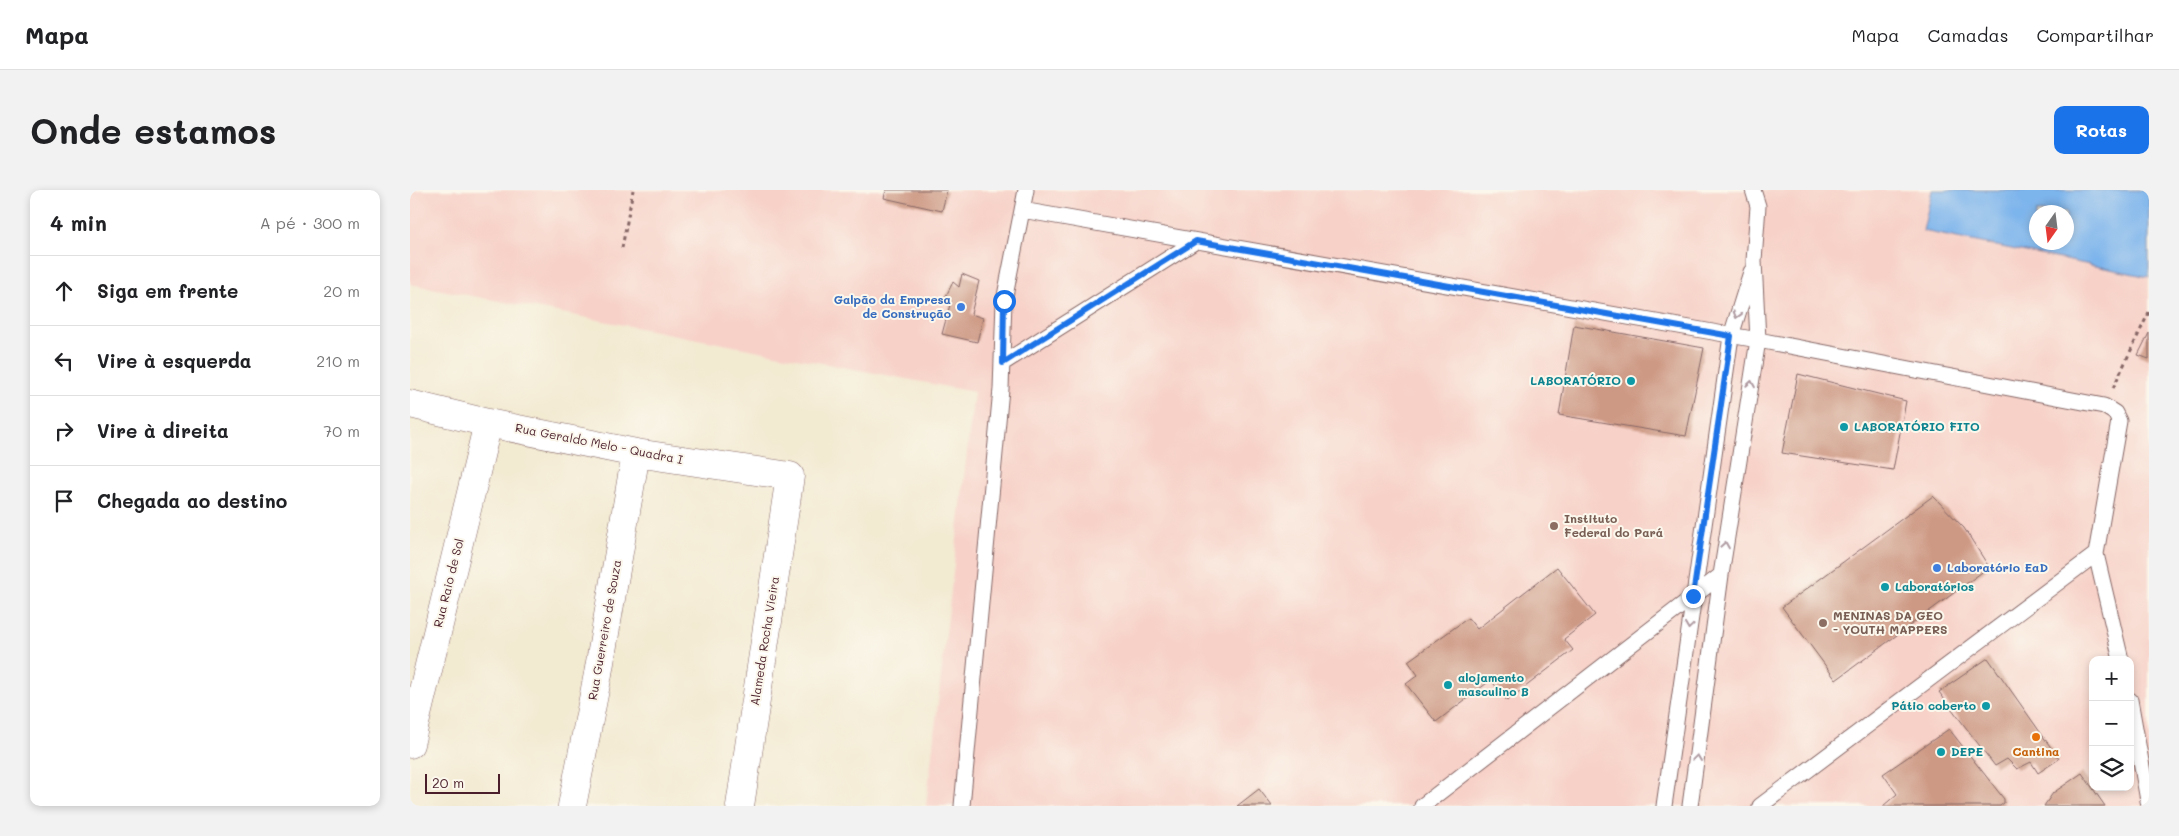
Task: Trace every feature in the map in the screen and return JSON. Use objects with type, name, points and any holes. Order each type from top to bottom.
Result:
[{"type":"street","name":"Rua Geraldo Melo - Quadra I","points":[[410,404],[488,423],[636,453],[790,476]]},
{"type":"street","name":"Rua Raio de Sol","points":[[410,744],[488,423]]},
{"type":"street","name":"Rua Guerreiro de Souza","points":[[572,806],[598,674],[636,453]]},
{"type":"street","name":"Alameda Rocha Vieira","points":[[740,806],[790,476]]},
{"type":"lane","points":[[962,806],[1003,363],[1004,301],[1026,190]]},
{"type":"lane","points":[[1690,806],[1720,575],[1758,340],[1754,261],[1758,206],[1753,190]]},
{"type":"lane","points":[[1022,210],[1758,340],[2104,406],[2116,413],[2119,421],[2096,554],[2120,656]]},
{"type":"lane","points":[[1003,363],[1196,241]]},
{"type":"lane","points":[[1664,806],[1731,336],[1754,261]]},
{"type":"lane","points":[[1760,806],[2096,554]]},
{"type":"lane","points":[[1422,806],[1720,575]]},
{"type":"lane","points":[[2130,701],[2149,806]]},
{"type":"path","points":[[622,248],[633,190]]},
{"type":"path","points":[[2104,406],[2149,312]]},
{"type":"shaded area","name":"Instituto Federal do Pará","points":[[410,190],[2149,190],[2149,806],[926,806],[974,392],[410,284]]},
{"type":"water","points":[[1932,190],[2149,190],[2149,277],[1923,231]]},
{"type":"building","points":[[886,190],[947,190],[942,211],[884,198]]},
{"type":"building","name":"Galpão da Empresa de Construção","points":[[962,274],[979,281],[971,314],[983,318],[977,342],[942,334],[951,301],[944,300],[953,282],[959,287]]},
{"type":"building","name":"LABORATÓRIO","points":[[1574,325],[1704,348],[1686,436],[1559,415]]},
{"type":"building","points":[[2149,333],[2149,359],[2138,355]]},
{"type":"building","name":"LABORATÓRIO FITO","points":[[1798,374],[1906,401],[1893,470],[1782,453]]},
{"type":"building","name":"Laboratórios","points":[[1933,496],[1964,528],[1989,567],[1836,680],[1782,607]]},
{"type":"building","points":[[1557,567],[1595,615],[1564,639],[1573,650],[1507,701],[1491,680],[1436,722],[1406,684],[1418,675],[1408,661],[1468,618],[1477,629]]},
{"type":"building","name":"Pátio coberto","points":[[1988,658],[2059,759],[2038,773],[2031,762],[2017,769],[2007,759],[1995,766],[1939,692]]},
{"type":"building","name":"DEPE","points":[[1949,729],[2004,799],[2004,803],[2000,806],[1883,806],[1897,794],[1883,774]]},
{"type":"building","points":[[2082,773],[2089,783],[2089,791],[2095,791],[2105,806],[2044,806],[2053,793]]},
{"type":"building","points":[[1259,789],[1272,806],[1237,806]]},
{"type":"place","name":"Galpão da Empresa de Construção","points":[[961,307]]},
{"type":"place","name":"LABORATÓRIO","points":[[1631,381]]},
{"type":"place","name":"LABORATÓRIO FITO","points":[[1844,427]]},
{"type":"place","name":"Instituto Federal do Pará","points":[[1554,526]]},
{"type":"place","name":"Laboratório EaD","points":[[1937,568]]},
{"type":"place","name":"Laboratórios","points":[[1885,587]]},
{"type":"place","name":"MENINAS DA GEO - YOUTH MAPPERS","points":[[1823,623]]},
{"type":"place","name":"alojamento masculino B","points":[[1448,685]]},
{"type":"place","name":"Pátio coberto","points":[[1986,706]]},
{"type":"place","name":"Cantina","points":[[2036,737]]},
{"type":"place","name":"DEPE","points":[[1941,752]]},
{"type":"route","points":[[1004,301],[1003,363],[1196,241],[1731,336],[1693,596]]}]
